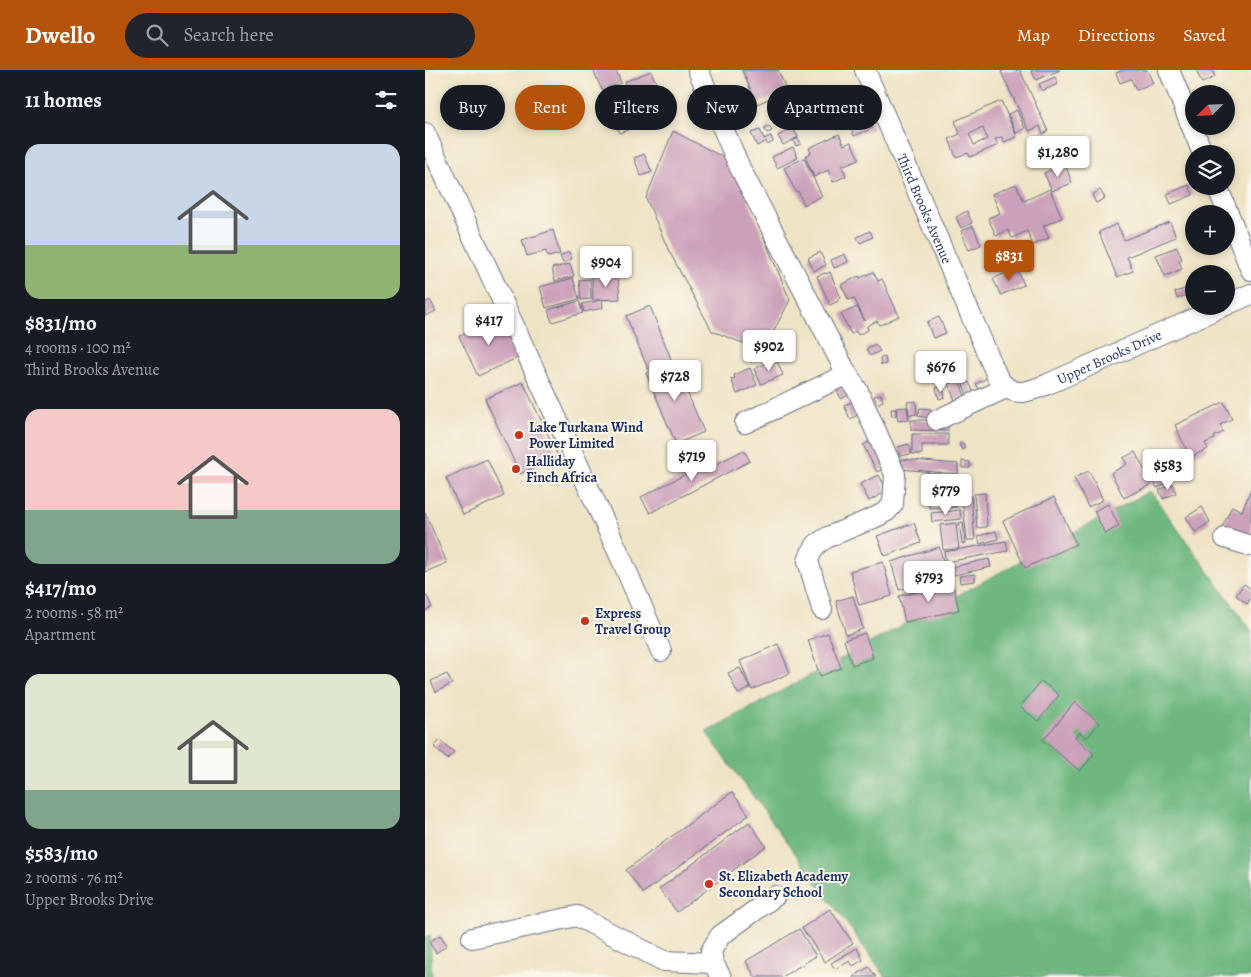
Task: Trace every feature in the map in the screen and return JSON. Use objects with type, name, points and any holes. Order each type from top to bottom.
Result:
[{"type":"street","points":[[698,70],[740,168],[861,399],[895,474],[893,504],[887,511],[828,536],[817,544],[811,554],[808,561],[821,609]]},
{"type":"street","name":"Third Brooks Avenue","points":[[865,70],[1001,382]]},
{"type":"street","points":[[1169,70],[1199,145]]},
{"type":"street","points":[[425,133],[621,558],[661,651]]},
{"type":"street","points":[[1221,195],[1251,270]]},
{"type":"street","points":[[1235,301],[1251,294]]},
{"type":"street","name":"Upper Brooks Drive","points":[[1001,382],[1014,392],[1026,392],[1203,315]]},
{"type":"street","points":[[745,423],[847,374]]},
{"type":"street","points":[[937,420],[1001,382]]},
{"type":"street","points":[[1225,538],[1251,546]]},
{"type":"street","points":[[472,938],[577,916],[665,962],[717,970],[711,951],[720,936],[775,896]]},
{"type":"green space","points":[[1150,491],[1251,630],[1251,977],[886,977],[706,732]]},
{"type":"green space","points":[[430,935],[432,977],[425,977],[425,937]]},
{"type":"building","points":[[593,70],[616,70],[621,83],[600,85]]},
{"type":"building","points":[[742,70],[778,70],[784,85],[767,85],[767,100],[757,104],[757,85],[749,85]]},
{"type":"building","points":[[1005,70],[1020,70],[1048,131],[1043,134],[1040,126],[1029,131],[1001,72]]},
{"type":"building","points":[[1031,70],[1060,70],[1036,80]]},
{"type":"building","points":[[1123,70],[1147,70],[1153,83],[1136,90],[1131,79],[1120,83],[1116,73]]},
{"type":"building","points":[[1196,70],[1212,70],[1215,77],[1202,83]]},
{"type":"building","points":[[651,71],[656,83],[651,85],[626,85],[624,82]]},
{"type":"building","points":[[1055,77],[1058,84],[1042,91],[1039,84]]},
{"type":"building","points":[[1001,101],[1017,137],[1004,142],[1002,137],[995,139],[998,145],[970,157],[968,153],[956,157],[949,139],[960,134],[955,121]],"holes":[[[983,128],[987,139],[974,145],[969,134]]]},
{"type":"building","points":[[1017,110],[1025,129],[1016,133],[1008,114]]},
{"type":"building","points":[[767,127],[767,130],[772,131],[767,133],[764,128]]},
{"type":"building","points":[[760,130],[764,139],[771,136],[773,142],[767,145],[766,141],[757,146],[751,133]]},
{"type":"building","points":[[789,130],[794,130],[798,137],[783,145],[778,136]]},
{"type":"building","points":[[852,130],[868,130],[854,136]]},
{"type":"building","points":[[673,131],[732,162],[790,300],[763,351],[712,331],[668,249],[646,198]]},
{"type":"building","points":[[839,134],[844,145],[851,142],[859,159],[842,166],[846,176],[833,182],[828,170],[814,177],[805,156],[811,153],[809,148]]},
{"type":"building","points":[[798,138],[801,144],[796,146],[793,141]]},
{"type":"building","points":[[793,147],[798,158],[777,168],[772,157]]},
{"type":"building","points":[[644,154],[652,172],[641,176],[634,158]]},
{"type":"building","points":[[804,158],[822,196],[804,205],[784,168]]},
{"type":"building","points":[[1065,164],[1072,183],[1052,191],[1044,173]]},
{"type":"building","points":[[1016,184],[1024,201],[1050,189],[1062,218],[1043,226],[1049,238],[1033,245],[1027,231],[1012,238],[1008,230],[996,236],[988,218],[1000,213],[992,194]]},
{"type":"building","points":[[1185,187],[1185,195],[1193,195],[1171,204],[1167,194]]},
{"type":"building","points":[[1100,190],[1105,198],[1096,203],[1092,195]]},
{"type":"building","points":[[967,211],[972,223],[961,228],[956,217]]},
{"type":"building","points":[[1170,222],[1176,237],[1127,257],[1133,271],[1117,277],[1099,232],[1117,224],[1124,240]]},
{"type":"building","points":[[973,226],[981,245],[969,250],[961,231]]},
{"type":"building","points":[[553,230],[560,254],[548,257],[546,251],[527,256],[522,240]]},
{"type":"building","points":[[870,231],[873,237],[860,243],[857,237]]},
{"type":"building","points":[[1177,247],[1182,259],[1179,261],[1182,269],[1165,276],[1156,255]]},
{"type":"building","points":[[569,252],[572,259],[563,263],[560,256]]},
{"type":"building","points":[[820,252],[826,265],[814,271],[808,258]]},
{"type":"building","points":[[845,254],[848,262],[834,268],[831,260]]},
{"type":"building","points":[[570,264],[574,276],[555,281],[552,268]]},
{"type":"building","points":[[1017,268],[1024,285],[1001,295],[993,279]]},
{"type":"building","points":[[830,272],[841,298],[830,305],[817,276]]},
{"type":"building","points":[[873,272],[878,281],[882,279],[899,316],[880,325],[877,321],[867,326],[868,330],[858,335],[856,331],[851,334],[841,314],[857,307],[865,321],[854,298],[849,300],[841,285],[859,276],[860,278]]},
{"type":"building","points":[[618,276],[620,299],[593,300],[592,277]]},
{"type":"building","points":[[573,278],[579,299],[546,308],[540,287]]},
{"type":"building","points":[[590,279],[591,299],[581,300],[579,280]]},
{"type":"building","points":[[1185,289],[1185,296],[1177,299],[1175,292]]},
{"type":"building","points":[[430,300],[436,311],[425,316],[425,303]]},
{"type":"building","points":[[602,300],[603,308],[584,312],[582,304]]},
{"type":"building","points":[[579,301],[583,313],[552,322],[548,310]]},
{"type":"building","points":[[650,306],[671,359],[648,369],[626,316]]},
{"type":"building","points":[[500,317],[519,357],[478,376],[459,336]]},
{"type":"building","points":[[939,317],[946,333],[933,338],[927,322]]},
{"type":"building","points":[[875,344],[880,351],[870,356],[866,349]]},
{"type":"building","points":[[885,357],[886,364],[881,365],[880,358]]},
{"type":"building","points":[[776,359],[783,375],[761,384],[754,369]]},
{"type":"building","points":[[674,361],[704,432],[676,444],[646,373]]},
{"type":"building","points":[[750,368],[757,385],[737,394],[731,379],[735,378],[734,375]]},
{"type":"building","points":[[987,378],[990,384],[979,389],[976,384]]},
{"type":"building","points":[[847,380],[853,393],[841,399],[835,386]]},
{"type":"building","points":[[959,380],[965,396],[955,400],[948,384]]},
{"type":"building","points":[[523,382],[558,456],[520,474],[485,399]]},
{"type":"building","points":[[969,382],[974,393],[968,396],[963,385]]},
{"type":"building","points":[[942,386],[945,397],[939,399],[936,388]]},
{"type":"building","points":[[881,394],[883,401],[877,404],[874,396]]},
{"type":"building","points":[[916,401],[917,414],[909,415],[907,402]]},
{"type":"building","points":[[853,402],[858,415],[850,419],[844,405]]},
{"type":"building","points":[[1224,402],[1232,419],[1220,425],[1223,432],[1214,437],[1215,439],[1205,443],[1208,449],[1190,457],[1175,425]]},
{"type":"building","points":[[907,407],[909,420],[898,421],[896,408]]},
{"type":"building","points":[[920,408],[931,409],[930,418],[918,416]]},
{"type":"building","points":[[891,409],[896,409],[896,416],[892,416]]},
{"type":"building","points":[[911,420],[948,420],[948,431],[911,430]]},
{"type":"building","points":[[912,434],[948,434],[948,445],[922,445],[922,454],[912,454]]},
{"type":"building","points":[[873,440],[887,467],[877,472],[863,445]]},
{"type":"building","points":[[962,442],[965,448],[962,450],[959,444]]},
{"type":"building","points":[[909,444],[911,454],[900,456],[898,447]]},
{"type":"building","points":[[744,450],[750,461],[650,513],[641,497],[704,465],[706,469]]},
{"type":"building","points":[[1135,452],[1152,484],[1124,498],[1111,473],[1127,464],[1123,458]]},
{"type":"building","points":[[487,459],[504,496],[463,515],[446,478]]},
{"type":"building","points":[[901,459],[958,464],[958,474],[900,469]]},
{"type":"building","points":[[962,461],[970,462],[970,468],[962,468]]},
{"type":"building","points":[[1161,468],[1168,483],[1157,488],[1150,473]]},
{"type":"building","points":[[1089,471],[1103,500],[1088,507],[1074,478]]},
{"type":"building","points":[[926,473],[943,475],[942,485],[925,483]]},
{"type":"building","points":[[879,475],[887,491],[869,501],[860,484]]},
{"type":"building","points":[[1173,484],[1176,493],[1163,499],[1159,490]]},
{"type":"building","points":[[1251,489],[1251,533],[1249,537],[1221,530],[1232,506],[1242,511]]},
{"type":"building","points":[[985,493],[987,527],[977,528],[974,494]]},
{"type":"building","points":[[956,496],[956,507],[929,508],[929,497]]},
{"type":"building","points":[[971,496],[975,540],[967,540],[962,497]]},
{"type":"building","points":[[1054,497],[1076,544],[1025,568],[1003,521]]},
{"type":"building","points":[[1108,504],[1119,526],[1105,534],[1094,511]]},
{"type":"building","points":[[1202,507],[1210,522],[1195,532],[1186,517]]},
{"type":"building","points":[[960,510],[961,519],[932,522],[931,513]]},
{"type":"building","points":[[425,512],[447,563],[425,572]]},
{"type":"building","points":[[963,522],[966,543],[962,544],[959,523]]},
{"type":"building","points":[[914,523],[921,543],[885,556],[877,536]]},
{"type":"building","points":[[956,523],[959,549],[943,550],[940,525]]},
{"type":"building","points":[[996,531],[998,539],[980,544],[978,536]]},
{"type":"building","points":[[1006,541],[1008,551],[946,562],[944,552]]},
{"type":"building","points":[[939,547],[948,575],[899,590],[891,562]]},
{"type":"building","points":[[989,559],[991,567],[954,575],[952,567]]},
{"type":"building","points":[[883,562],[892,596],[859,605],[850,571]]},
{"type":"building","points":[[975,574],[975,581],[960,583],[959,576]]},
{"type":"building","points":[[953,584],[959,610],[905,622],[899,596]]},
{"type":"building","points":[[1244,584],[1251,589],[1251,598],[1247,604],[1236,595]]},
{"type":"building","points":[[427,596],[432,607],[425,611],[425,597]]},
{"type":"building","points":[[853,596],[863,629],[846,635],[836,601]]},
{"type":"building","points":[[828,633],[841,668],[820,676],[808,640]]},
{"type":"building","points":[[865,633],[873,658],[852,665],[844,640]]},
{"type":"building","points":[[778,644],[790,673],[752,690],[740,661]]},
{"type":"building","points":[[740,668],[750,688],[738,694],[728,673]]},
{"type":"building","points":[[447,674],[452,684],[436,692],[431,681]]},
{"type":"building","points":[[1041,681],[1059,695],[1038,721],[1020,707]]},
{"type":"building","points":[[1075,702],[1099,723],[1087,738],[1079,732],[1075,737],[1094,754],[1080,771],[1043,740]]},
{"type":"building","points":[[440,740],[454,752],[447,759],[434,747]]},
{"type":"building","points":[[732,792],[749,815],[643,893],[626,870]]},
{"type":"building","points":[[749,822],[766,846],[677,912],[659,889]]},
{"type":"building","points":[[830,909],[853,943],[825,962],[802,928]]},
{"type":"building","points":[[799,929],[816,956],[782,977],[755,977],[746,961]]},
{"type":"building","points":[[440,935],[447,945],[436,953],[429,942]]},
{"type":"building","points":[[857,948],[863,960],[853,966],[850,961],[835,969],[831,963]]},
{"type":"building","points":[[869,967],[876,977],[853,977]]},
{"type":"place","name":"Lake Turkana Wind Power Limited","points":[[519,435]]},
{"type":"place","name":"Halliday Finch Africa","points":[[516,469]]},
{"type":"place","name":"Express Travel Group","points":[[585,621]]},
{"type":"place","name":"St. Elizabeth Academy Secondary School","points":[[709,884]]}]
